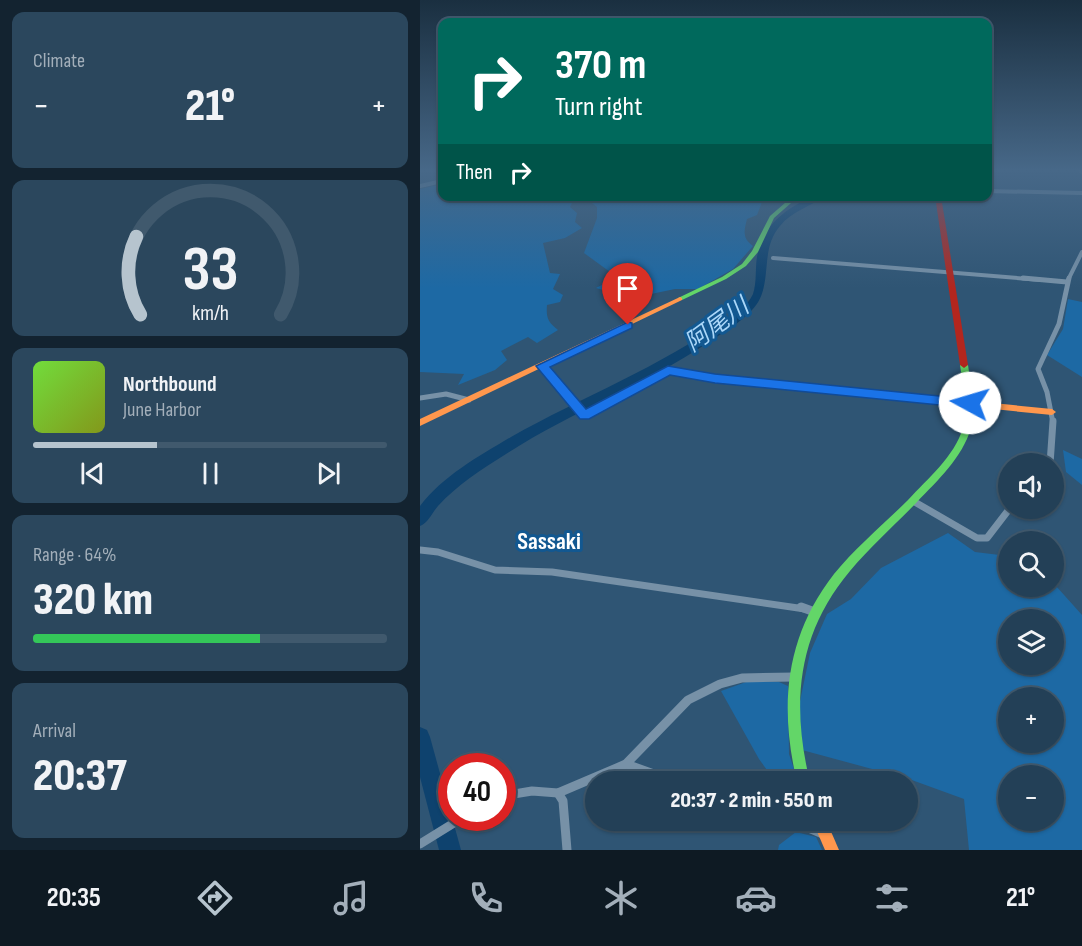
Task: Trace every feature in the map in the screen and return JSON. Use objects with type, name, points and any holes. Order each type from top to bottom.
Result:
[{"type":"street","points":[[420,423],[690,295],[744,265],[755,252],[772,217],[780,209]]},
{"type":"street","points":[[801,771],[794,728],[794,677],[801,640],[812,611],[833,580],[913,501],[960,448],[969,420],[970,403],[940,209]]},
{"type":"street","points":[[1052,453],[1056,433],[1046,386],[1038,369],[1059,324],[1067,282],[1082,252]]},
{"type":"street","points":[[773,258],[1067,282]]},
{"type":"street","points":[[542,366],[584,416],[668,371],[715,378],[1052,412]]},
{"type":"street","points":[[420,398],[446,394],[470,400]]},
{"type":"street","points":[[913,501],[977,538],[987,538],[1002,519]]},
{"type":"street","points":[[423,550],[438,552],[495,570],[552,572],[609,579],[796,606],[812,611]]},
{"type":"street","points":[[516,794],[532,791],[558,793],[626,764],[662,723],[688,700],[720,684],[742,678],[794,677]]},
{"type":"street","points":[[626,764],[645,771]]},
{"type":"street","points":[[558,793],[563,801],[567,850]]},
{"type":"street","points":[[420,844],[441,831]]},
{"type":"street","points":[[817,831],[824,834]]},
{"type":"street","points":[[823,831],[832,850]]},
{"type":"shaded area","points":[[420,209],[572,209],[577,213],[575,222],[582,228],[565,238],[543,243],[550,273],[560,274],[553,289],[563,295],[560,302],[547,305],[547,317],[558,330],[537,343],[528,337],[501,351],[507,360],[495,370],[458,385],[464,374],[420,372]]},
{"type":"shaded area","points":[[597,209],[759,209],[757,215],[747,219],[746,223],[745,237],[753,246],[733,269],[698,289],[675,289],[632,298],[596,288],[617,277],[584,253],[597,218]]},
{"type":"shaded area","points":[[1068,299],[1082,302],[1082,377],[1047,355],[1063,329]]},
{"type":"shaded area","points":[[1063,450],[1082,459],[1082,485],[1066,472]]},
{"type":"shaded area","points":[[948,533],[975,552],[998,555],[998,597],[1064,597],[1064,595],[1082,615],[1082,850],[969,850],[964,799],[918,782],[918,771],[879,771],[802,750],[799,706],[810,653],[827,614],[851,599],[881,568]]},
{"type":"shaded area","points":[[749,681],[779,682],[788,686],[789,754],[795,771],[768,771],[721,691]]},
{"type":"shaded area","points":[[796,832],[816,837],[822,850],[778,850],[779,845]]},
{"type":"waterway","name":"阿尾川","points":[[420,519],[443,491],[502,449],[661,366],[692,348],[747,309],[758,294],[764,246],[769,235],[782,218],[796,209]]},
{"type":"waterway","name":"阿尾川","points":[[420,737],[450,850]]},
{"type":"traffic: fast","points":[[680,299],[724,278],[744,265],[755,252],[772,217],[782,209]]},
{"type":"traffic: fast","points":[[801,771],[794,729],[793,702],[801,650],[810,625],[822,601],[846,568],[931,482],[958,447],[969,420],[969,396],[964,365]]},
{"type":"traffic: slow","points":[[420,423],[680,299]]},
{"type":"traffic: slow","points":[[754,382],[1052,412]]},
{"type":"traffic: slow","points":[[824,831],[832,850]]},
{"type":"traffic: jam","points":[[940,209],[964,365]]},
{"type":"traffic: jam","points":[[542,366],[584,416],[668,371],[754,382]]},
{"type":"district","name":"Sassaki","points":[[549,541]]},
{"type":"route","points":[[628,325],[542,366],[584,416],[668,371],[836,391],[970,403]]}]
